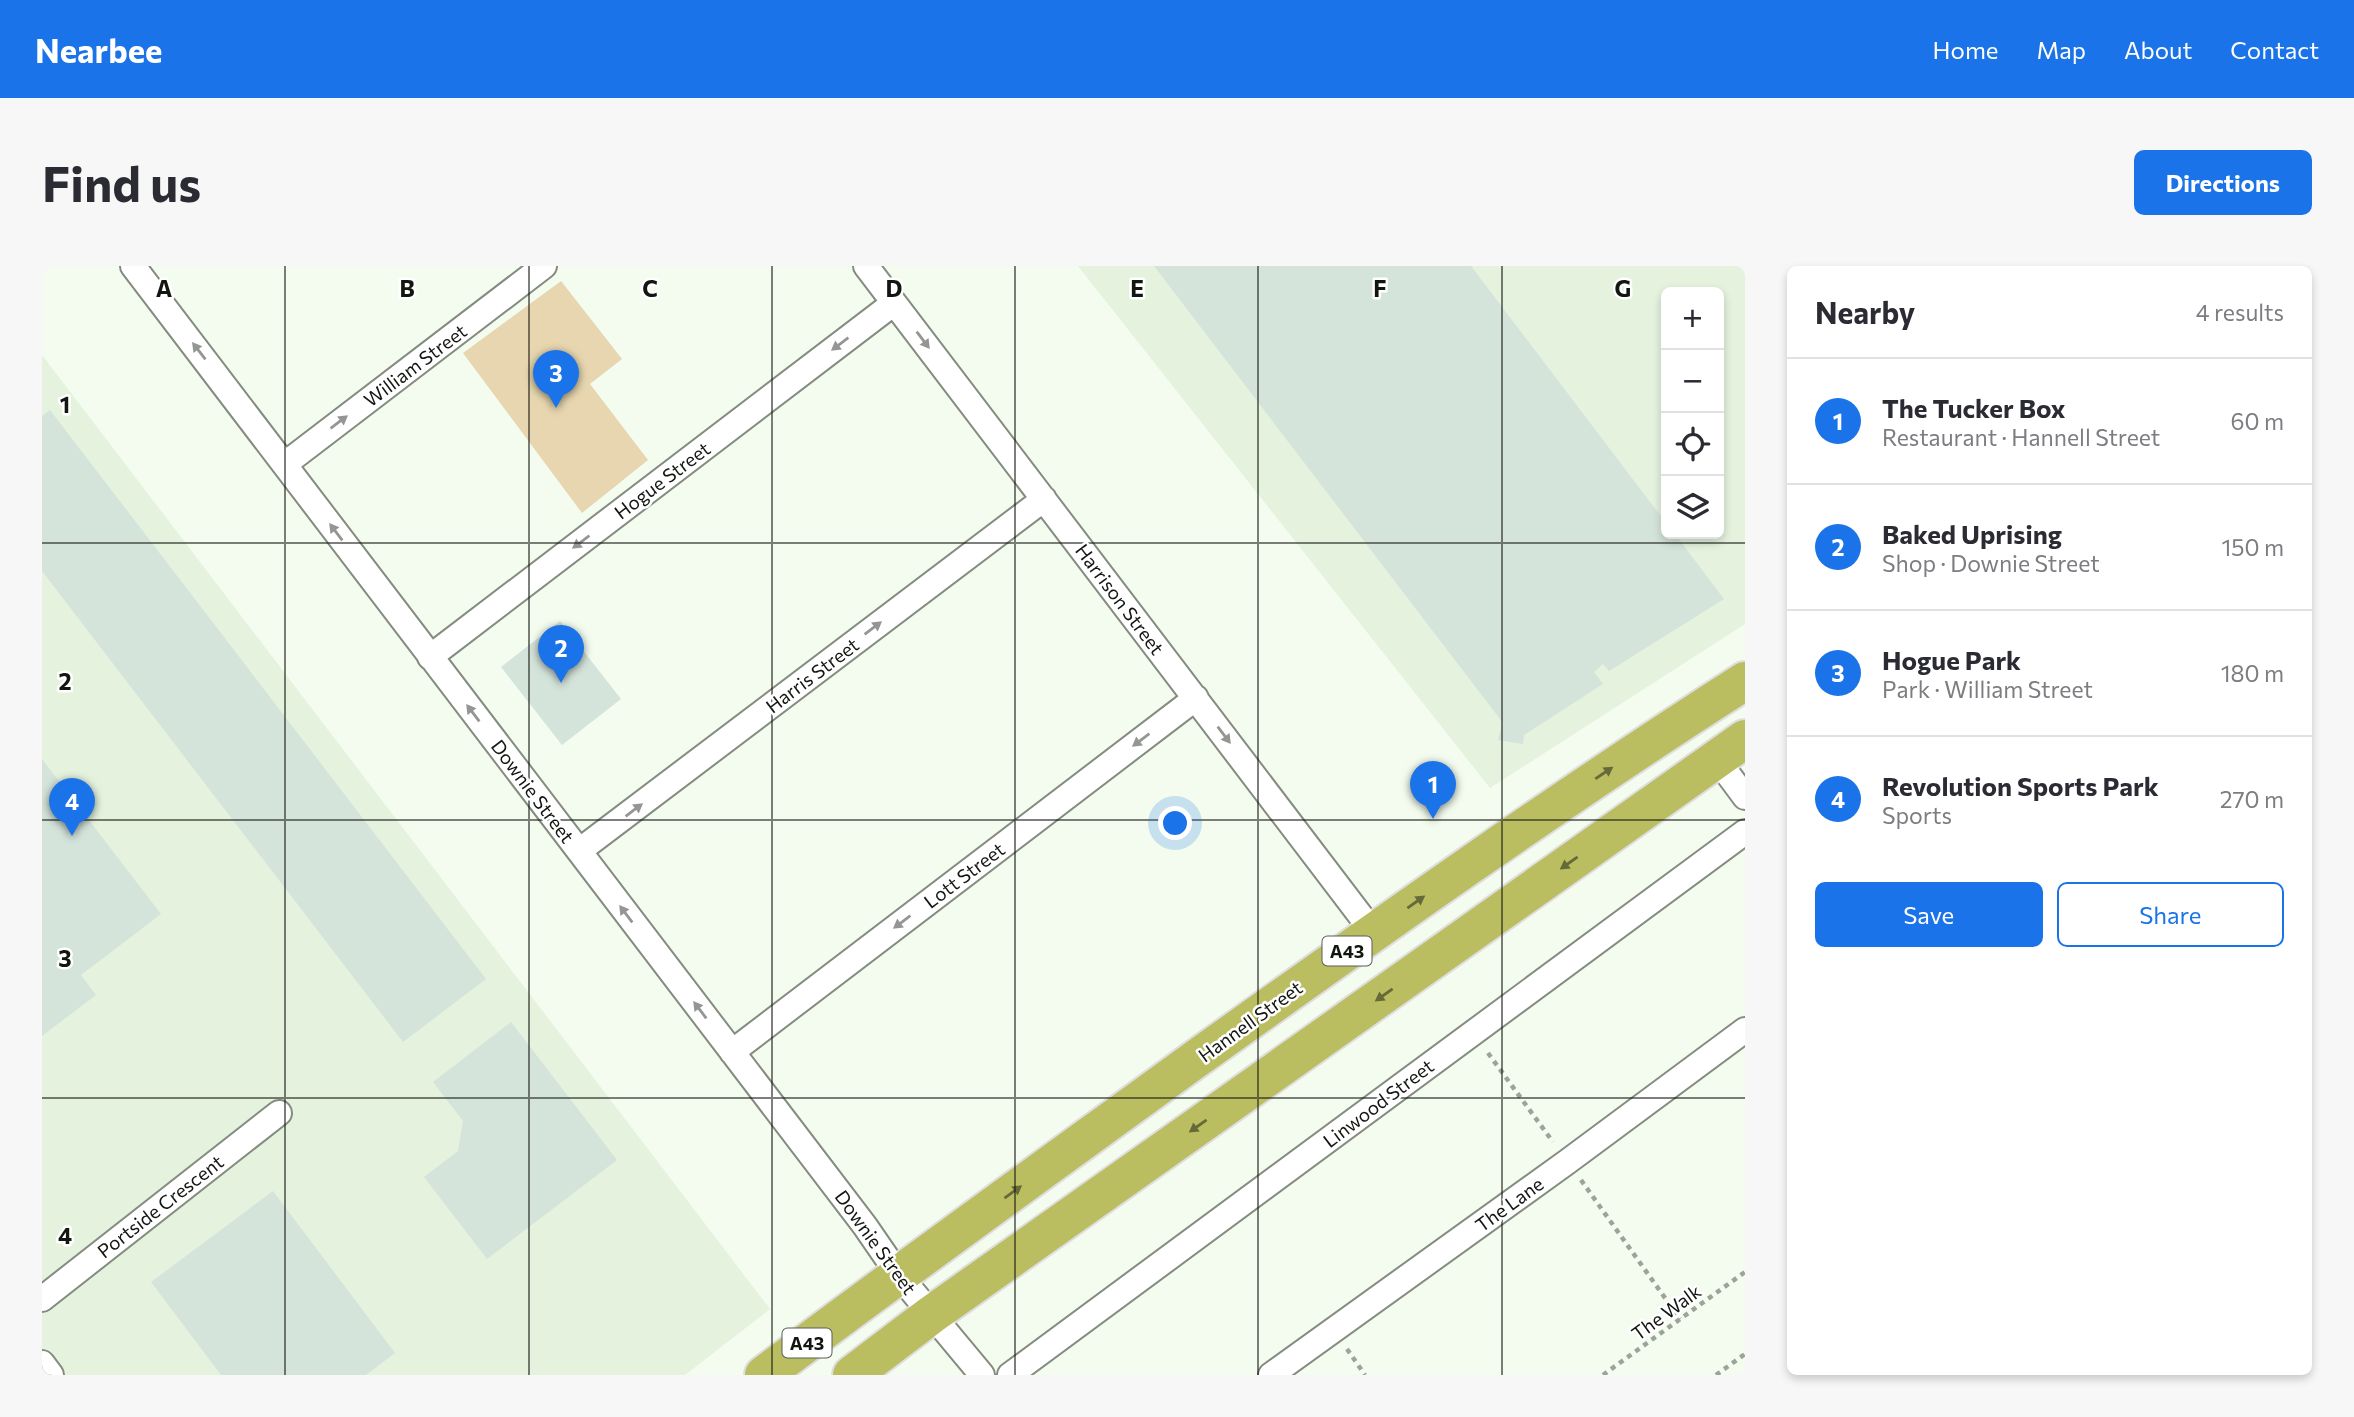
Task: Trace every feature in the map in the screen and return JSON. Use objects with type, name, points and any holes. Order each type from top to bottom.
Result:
[{"type":"highway","name":"Hannell Street","points":[[764,1375],[898,1274],[1373,932],[1745,681]]},
{"type":"highway","name":"A43","points":[[852,1375],[931,1315],[1731,748]]},
{"type":"street","name":"William Street","points":[[285,464],[544,266]]},
{"type":"street","name":"Harrison Street","points":[[866,266],[1373,932]]},
{"type":"street","name":"Downie Street","points":[[136,267],[865,1226],[898,1274],[982,1375]]},
{"type":"street","name":"Hogue Street","points":[[430,657],[894,303]]},
{"type":"street","name":"Harris Street","points":[[579,851],[1044,499]]},
{"type":"street","name":"Lott Street","points":[[732,1052],[1196,698]]},
{"type":"street","points":[[1731,748],[1745,797]]},
{"type":"street","name":"Linwood Street","points":[[1010,1375],[1745,832]]},
{"type":"street","name":"The Lane","points":[[1271,1375],[1745,1030]]},
{"type":"street","name":"Portside Crescent","points":[[42,1299],[279,1113]]},
{"type":"street","points":[[42,1363],[51,1375]]},
{"type":"path","name":"The Walk","points":[[1603,1375],[1745,1272]]},
{"type":"path","points":[[1716,1375],[1745,1354]]},
{"type":"shaded area","points":[[1078,266],[1745,266],[1745,624],[1490,788]]},
{"type":"shaded area","points":[[561,281],[622,359],[590,384],[648,460],[582,513],[463,353]]},
{"type":"shaded area","points":[[42,355],[770,1309],[685,1375],[42,1375]]},
{"type":"building","points":[[1154,266],[1471,266],[1661,516],[1661,539],[1679,539],[1724,599],[1609,671],[1603,664],[1594,672],[1603,684],[1524,735],[1523,744],[1498,740],[1503,723]]},
{"type":"building","points":[[50,410],[486,979],[403,1042],[42,571],[42,416]]},
{"type":"building","points":[[560,621],[621,699],[562,745],[501,667]]},
{"type":"building","points":[[42,759],[161,914],[81,975],[96,995],[42,1036]]},
{"type":"building","points":[[511,1022],[617,1160],[487,1259],[424,1177],[458,1151],[463,1121],[433,1082]]},
{"type":"building","points":[[273,1191],[395,1353],[366,1375],[221,1375],[151,1282]]},
{"type":"place","name":"Hogue Park","points":[[556,408]]},
{"type":"place","name":"Baked Uprising","points":[[561,683]]},
{"type":"place","name":"The Tucker Box","points":[[1433,819]]},
{"type":"place","name":"Revolution Sports Park","points":[[72,836]]}]
